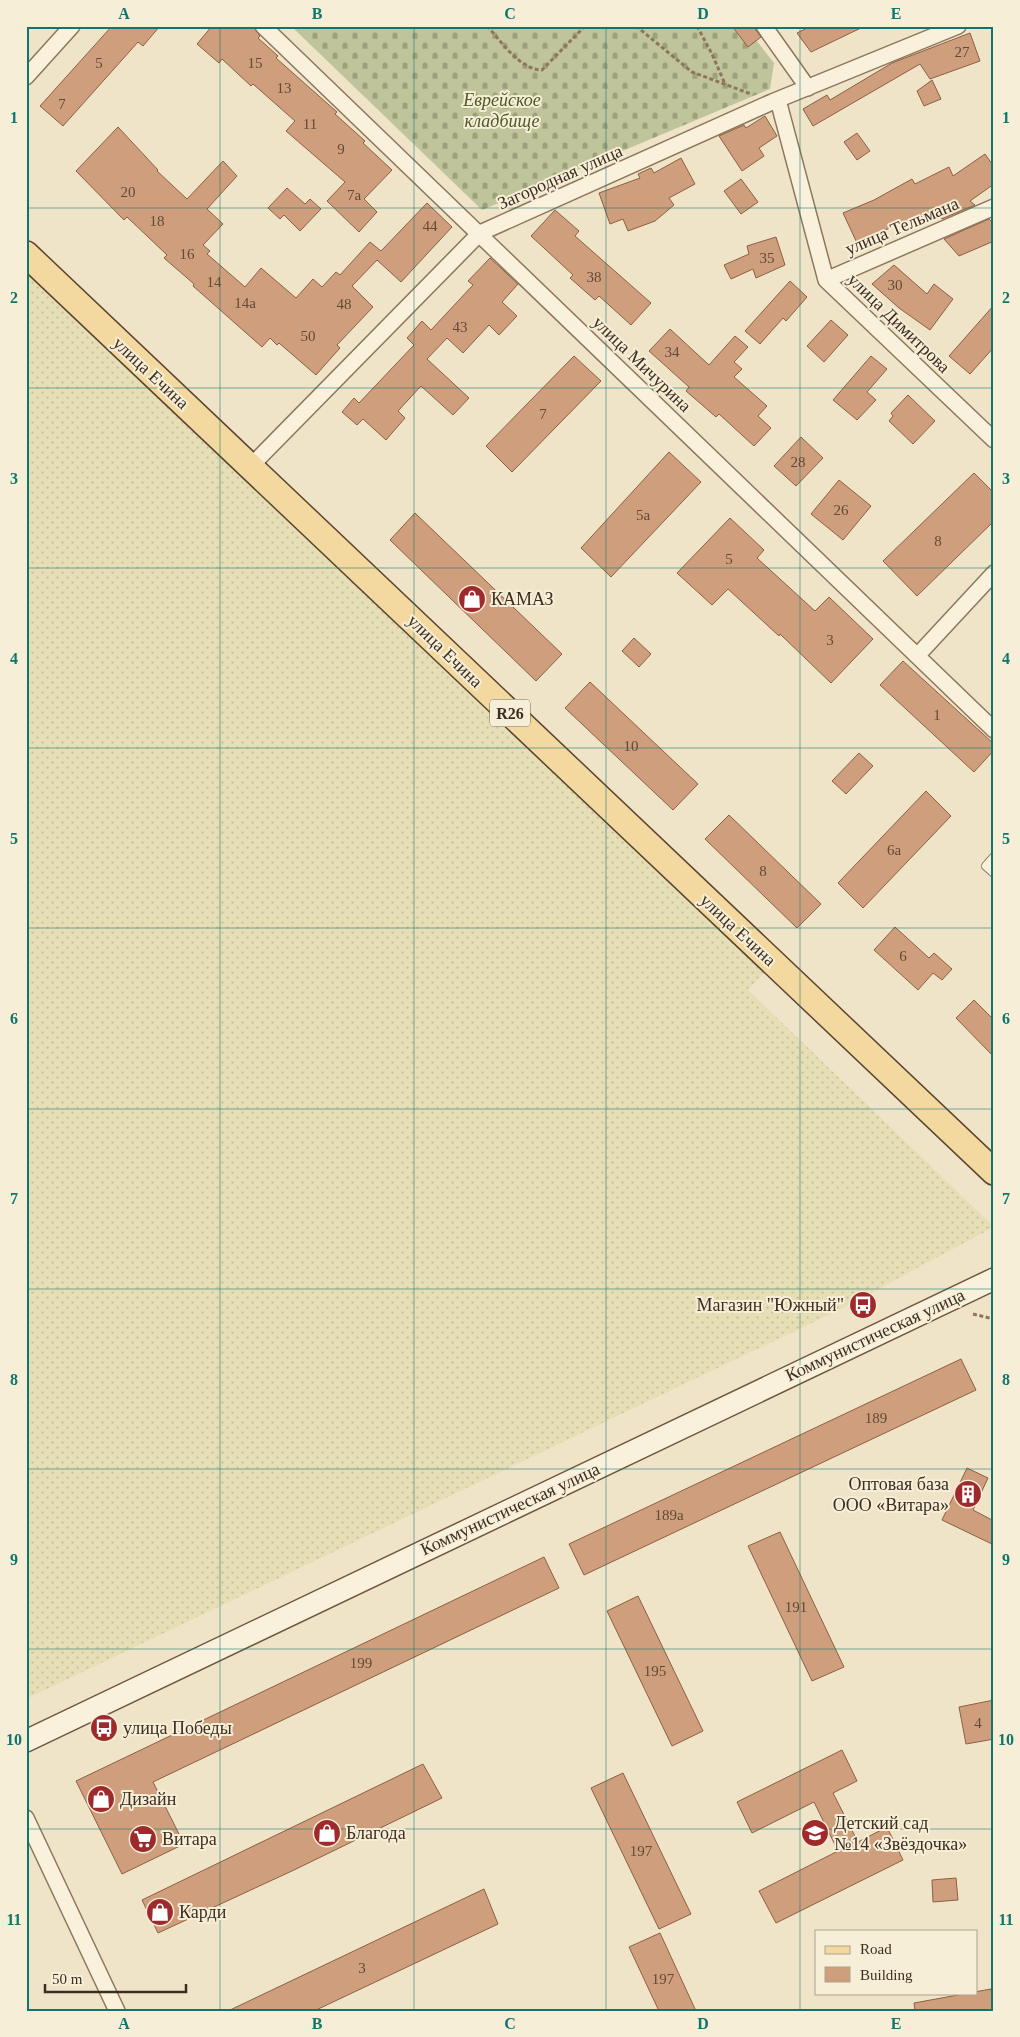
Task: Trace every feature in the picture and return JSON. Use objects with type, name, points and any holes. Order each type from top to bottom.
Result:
[{"type":"main road","name":"улица Ечина","points":[[26,254],[994,1172]]},
{"type":"main road","name":"Коммунистическая улица","points":[[26,1741],[994,1279]]},
{"type":"street","points":[[26,77],[72,26]]},
{"type":"street","name":"улица Мичурина","points":[[264,26],[994,730]]},
{"type":"street","points":[[764,26],[808,88]]},
{"type":"street","name":"Загородная улица","points":[[250,467],[480,233],[775,101],[958,26]]},
{"type":"street","name":"улица Димитрова","points":[[775,101],[826,280],[994,440]]},
{"type":"street","name":"улица Тельмана","points":[[826,280],[994,207]]},
{"type":"street","points":[[917,656],[994,573]]},
{"type":"street","points":[[26,1818],[118,2011]]},
{"type":"lane","points":[[994,857],[986,866],[994,873]]},
{"type":"path","points":[[487,26],[519,59],[534,70],[542,70],[585,26]]},
{"type":"path","points":[[636,26],[692,72],[775,101]]},
{"type":"path","points":[[697,26],[712,54],[725,85]]},
{"type":"path","points":[[973,1314],[994,1319]]},
{"type":"shaded area","points":[[26,254],[773,963],[748,990],[994,1227],[843,1308],[26,1699]]},
{"type":"green space","name":"Еврейское кладбище","points":[[291,26],[745,26],[774,63],[770,89],[482,210]]},
{"type":"building","points":[[112,26],[160,26],[143,46],[138,42],[63,126],[40,106]]},
{"type":"building","points":[[212,26],[254,26],[260,36],[258,38],[278,56],[276,58],[337,112],[335,114],[365,141],[363,143],[392,170],[364,199],[377,212],[359,232],[327,201],[345,182],[286,131],[295,121],[253,84],[251,86],[222,59],[219,63],[197,44]]},
{"type":"building","points":[[732,26],[753,26],[761,37],[748,47]]},
{"type":"building","points":[[811,26],[865,26],[811,52],[797,33]]},
{"type":"building","points":[[970,33],[980,61],[930,79],[920,64],[813,126],[803,109],[827,95],[830,100],[892,63]]},
{"type":"building","points":[[932,80],[941,99],[924,106],[917,91]]},
{"type":"building","points":[[765,116],[777,136],[759,148],[764,156],[742,171],[719,136],[744,125],[746,128]]},
{"type":"building","points":[[118,127],[157,171],[187,199],[223,161],[237,176],[207,209],[223,224],[203,245],[210,251],[207,254],[245,287],[261,268],[296,298],[313,279],[322,287],[336,272],[340,275],[370,242],[381,251],[427,203],[452,227],[401,282],[377,260],[352,286],[373,307],[337,345],[340,348],[316,375],[279,343],[277,345],[270,338],[262,347],[193,286],[194,284],[164,258],[167,255],[127,217],[124,220],[76,171]]},
{"type":"building","points":[[857,133],[870,151],[857,160],[844,142]]},
{"type":"building","points":[[985,154],[994,167],[994,184],[970,201],[975,205],[942,219],[937,208],[907,225],[905,221],[857,243],[843,213],[874,200],[912,179],[915,184],[949,167],[953,176]]},
{"type":"building","points":[[681,158],[695,184],[669,198],[674,205],[655,221],[628,231],[623,219],[610,224],[599,193],[640,178],[638,174],[651,168],[654,173]]},
{"type":"building","points":[[741,179],[758,202],[741,214],[724,191]]},
{"type":"building","points":[[287,188],[305,204],[310,199],[321,209],[300,231],[284,215],[280,219],[268,208]]},
{"type":"building","points":[[555,210],[579,231],[575,236],[651,303],[631,325],[599,296],[595,300],[570,278],[573,275],[531,236]]},
{"type":"building","points":[[989,219],[994,224],[994,241],[959,256],[944,239]]},
{"type":"building","points":[[776,237],[785,265],[756,278],[753,269],[731,279],[724,265],[749,254],[747,246]]},
{"type":"building","points":[[490,258],[518,284],[502,302],[517,316],[499,335],[489,325],[463,353],[447,338],[427,359],[469,398],[453,415],[421,386],[398,411],[405,418],[386,440],[363,419],[357,425],[342,412],[354,398],[359,403],[414,345],[407,338],[422,321],[431,330],[473,285],[468,281]]},
{"type":"building","points":[[894,265],[927,294],[934,284],[953,299],[930,330],[899,308],[872,284]]},
{"type":"building","points":[[790,281],[807,297],[786,321],[783,318],[760,344],[745,331]]},
{"type":"building","points":[[994,305],[994,347],[970,374],[949,356]]},
{"type":"building","points":[[831,320],[848,335],[824,362],[807,346]]},
{"type":"building","points":[[670,329],[709,365],[735,336],[748,347],[734,362],[742,369],[734,377],[767,406],[758,416],[771,428],[754,446],[719,414],[716,417],[686,391],[689,387],[649,351]]},
{"type":"building","points":[[574,356],[601,381],[512,472],[486,446]]},
{"type":"building","points":[[871,356],[887,369],[867,392],[876,400],[857,420],[833,400]]},
{"type":"building","points":[[908,395],[935,421],[913,444],[889,421],[893,416],[891,413]]},
{"type":"building","points":[[801,437],[823,458],[796,486],[774,466]]},
{"type":"building","points":[[669,452],[701,482],[611,577],[581,548]]},
{"type":"building","points":[[974,473],[994,493],[994,521],[917,596],[883,561]]},
{"type":"building","points":[[839,480],[871,506],[843,540],[811,514]]},
{"type":"building","points":[[415,513],[562,654],[536,681],[390,540]]},
{"type":"building","points":[[730,518],[764,550],[757,558],[815,611],[829,597],[873,639],[831,683],[780,634],[779,636],[728,589],[712,605],[677,573]]},
{"type":"building","points":[[634,638],[651,654],[639,667],[622,651]]},
{"type":"building","points":[[903,661],[994,744],[994,750],[974,772],[880,685]]},
{"type":"building","points":[[590,682],[698,784],[673,810],[565,708]]},
{"type":"building","points":[[859,753],[873,766],[846,794],[832,781]]},
{"type":"building","points":[[926,791],[951,816],[863,908],[838,883]]},
{"type":"building","points":[[729,815],[821,904],[797,928],[705,839]]},
{"type":"building","points":[[895,927],[929,958],[934,953],[952,969],[942,980],[933,973],[918,990],[874,950]]},
{"type":"building","points":[[974,1000],[994,1020],[994,1057],[956,1018]]},
{"type":"building","points":[[961,1359],[976,1390],[584,1575],[569,1544]]},
{"type":"building","name":"Оптовая база ООО «Витара»","points":[[967,1468],[988,1478],[973,1510],[994,1521],[994,1545],[942,1520]]},
{"type":"building","points":[[780,1532],[844,1667],[812,1681],[748,1546]]},
{"type":"building","points":[[544,1557],[559,1588],[153,1782],[184,1844],[122,1874],[76,1781]]},
{"type":"building","points":[[638,1596],[703,1731],[672,1746],[607,1611]]},
{"type":"building","points":[[994,1700],[994,1739],[966,1744],[959,1707]]},
{"type":"building","points":[[842,1750],[857,1781],[833,1793],[858,1842],[887,1827],[903,1860],[776,1923],[759,1891],[838,1851],[814,1802],[752,1833],[737,1802]]},
{"type":"building","points":[[423,1764],[442,1798],[158,1933],[142,1900]]},
{"type":"building","points":[[623,1773],[691,1914],[659,1929],[591,1788]]},
{"type":"building","points":[[956,1878],[958,1900],[933,1902],[932,1880]]},
{"type":"building","points":[[484,1889],[498,1924],[314,2011],[228,2011]]},
{"type":"building","points":[[660,1933],[696,2011],[659,2011],[629,1947]]},
{"type":"building","points":[[991,1989],[994,2011],[915,2011],[914,2003],[964,1994],[978,1994],[978,1991]]},
{"type":"place","name":"КАМАЗ","points":[[472,599]]},
{"type":"place","name":"Магазин \"Южный\"","points":[[863,1305]]},
{"type":"place","name":"Оптовая база ООО «Витара»","points":[[968,1494]]},
{"type":"place","name":"улица Победы","points":[[104,1728]]},
{"type":"place","name":"Дизайн","points":[[101,1799]]},
{"type":"place","name":"Благода","points":[[327,1833]]},
{"type":"place","name":"Детский сад №14 «Звёздочка»","points":[[815,1833]]},
{"type":"place","name":"Витара","points":[[143,1839]]},
{"type":"place","name":"Карди","points":[[160,1912]]}]
